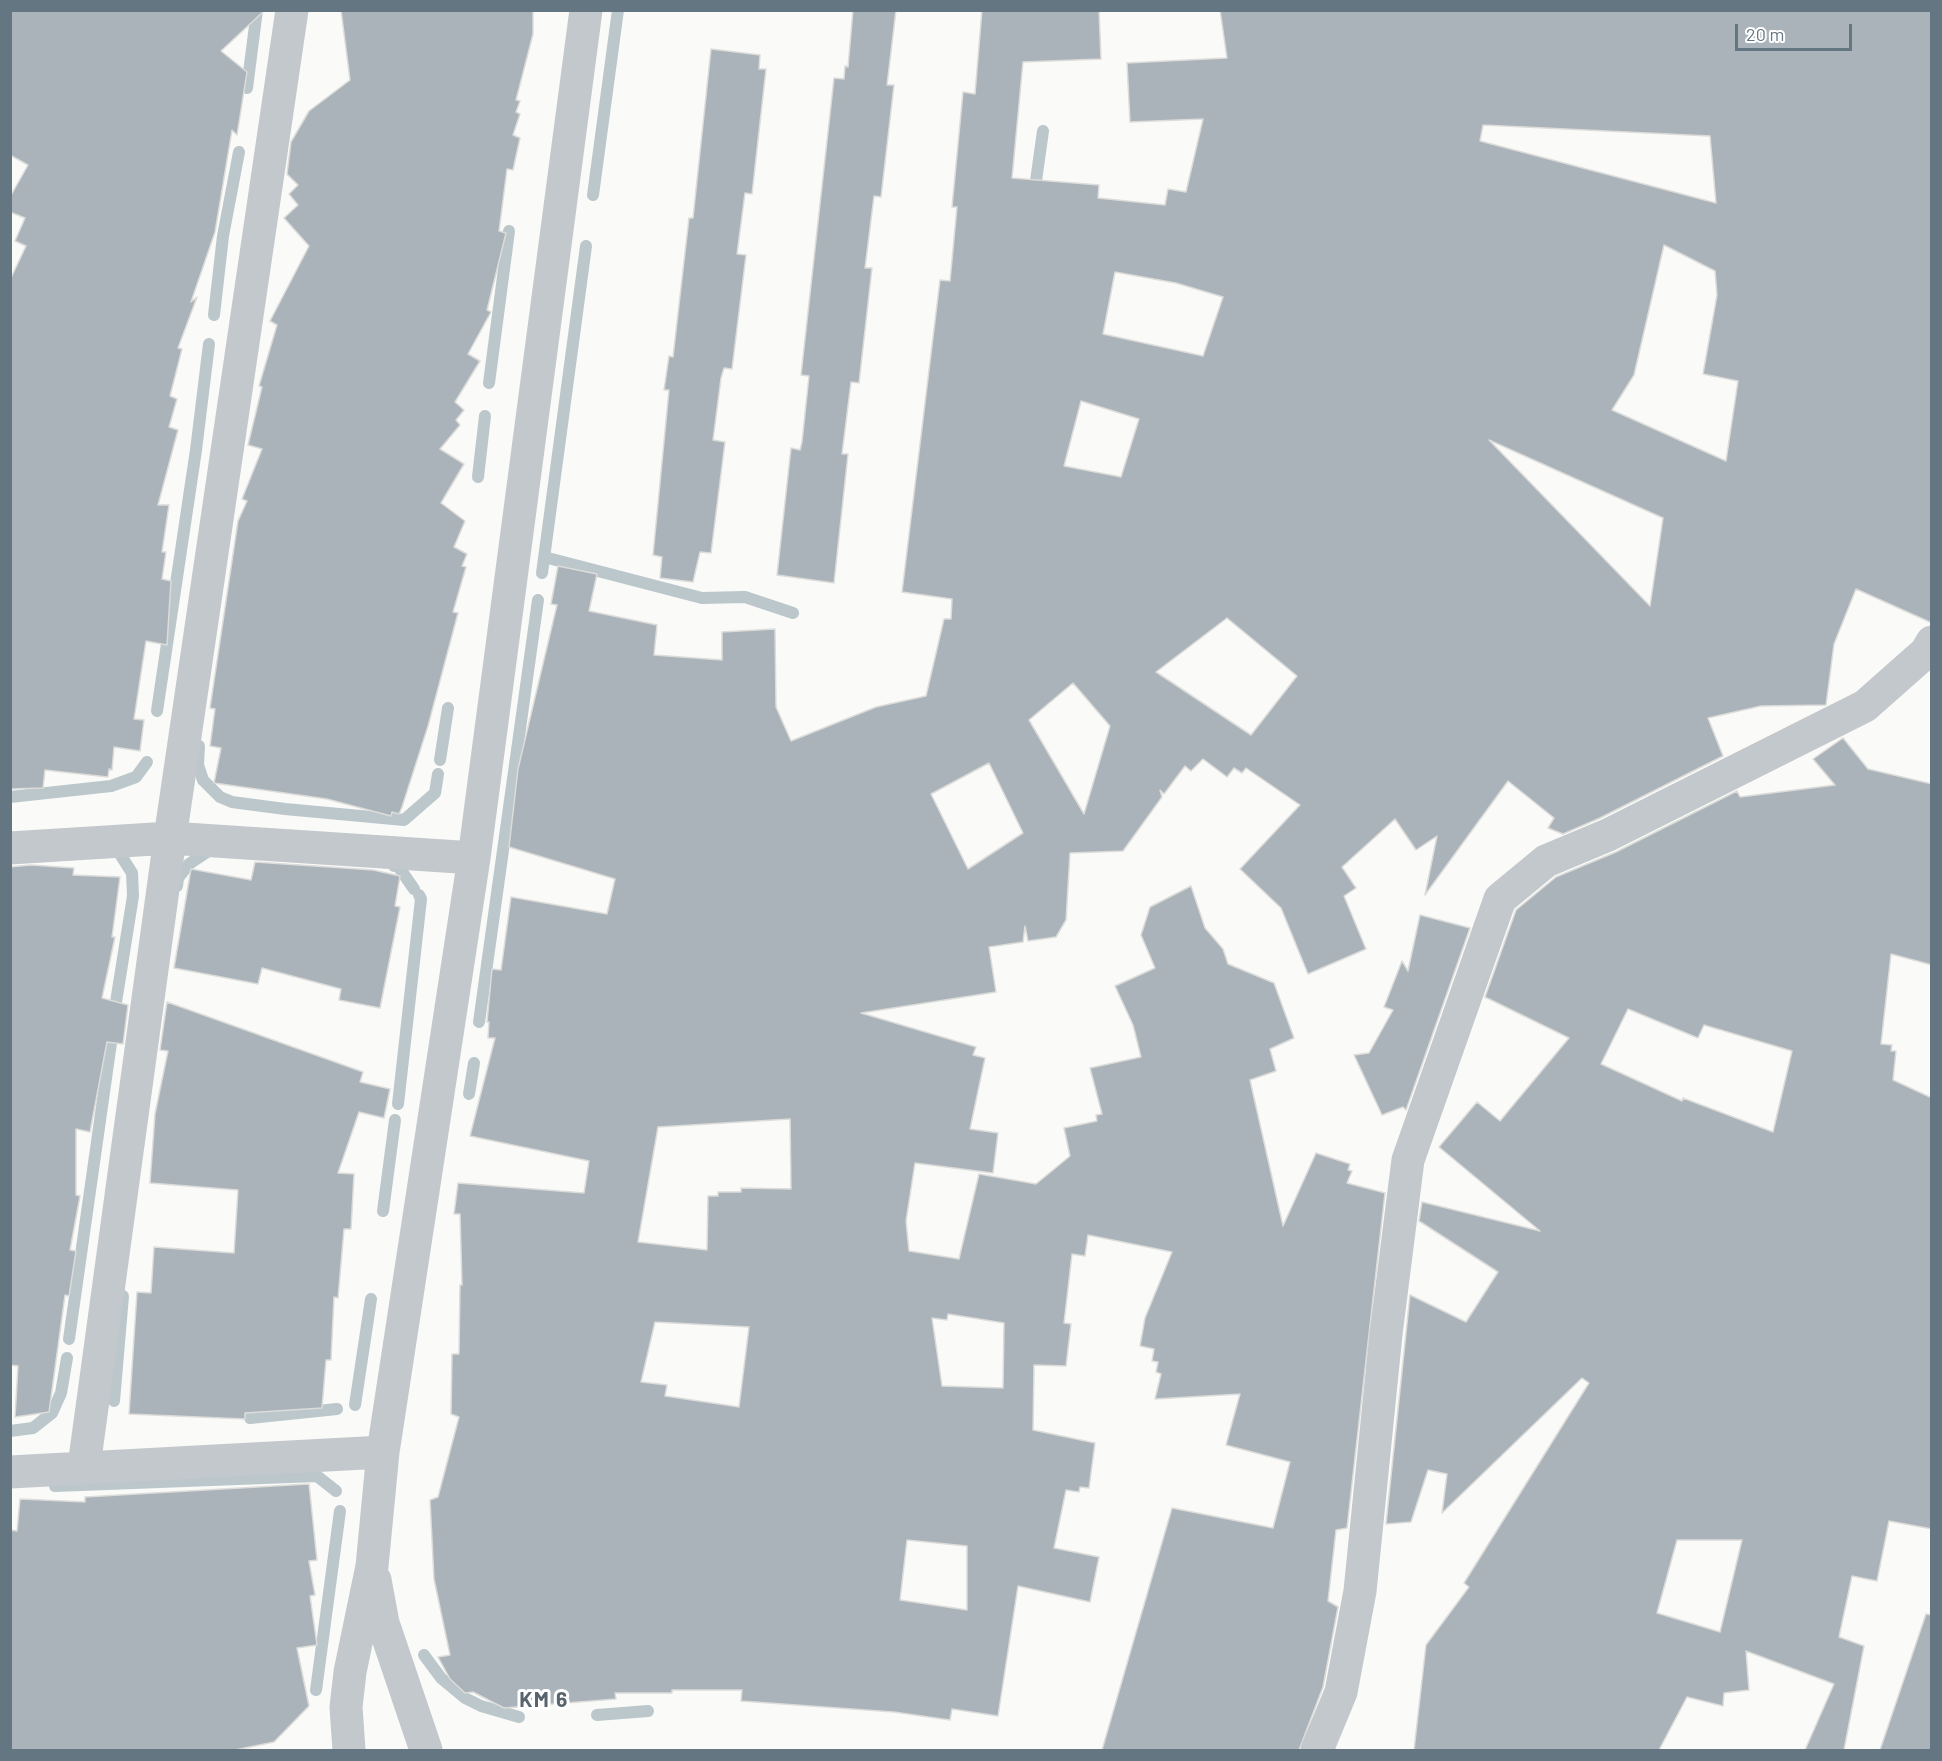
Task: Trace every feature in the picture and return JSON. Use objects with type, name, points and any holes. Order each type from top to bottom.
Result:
[{"type":"street","points":[[84,1466],[170,838],[292,10]]},
{"type":"street","points":[[349,1750],[346,1707],[350,1672],[372,1566],[382,1452],[474,858],[586,10]]},
{"type":"street","points":[[1317,1750],[1341,1692],[1360,1591],[1386,1334],[1408,1160],[1500,899],[1546,861],[1608,835],[1865,706],[1926,651],[1932,642]]},
{"type":"street","points":[[10,848],[170,838],[474,858]]},
{"type":"street","points":[[10,1472],[84,1466],[382,1452]]},
{"type":"street","points":[[372,1566],[383,1623],[426,1750]]},
{"type":"building","points":[[10,10],[265,10],[221,51],[247,72],[237,135],[232,130],[215,232],[191,302],[197,297],[178,348],[182,349],[170,396],[177,399],[169,427],[178,430],[158,505],[169,505],[162,552],[166,552],[162,579],[171,581],[167,645],[146,641],[134,719],[144,720],[140,751],[114,747],[112,770],[109,769],[108,777],[45,770],[43,788],[10,789],[10,280],[26,246],[15,241],[25,218],[10,212],[10,197],[28,165],[10,155]]},
{"type":"building","points":[[341,10],[533,10],[533,34],[516,100],[520,101],[516,112],[520,114],[513,135],[520,138],[513,170],[507,169],[499,231],[506,233],[487,310],[491,312],[468,354],[480,361],[455,402],[464,410],[456,420],[460,425],[440,449],[464,464],[441,503],[465,521],[454,547],[467,554],[462,566],[466,567],[453,612],[458,613],[428,726],[402,807],[399,814],[392,812],[391,816],[327,799],[214,783],[221,748],[210,746],[215,709],[210,708],[238,521],[247,501],[242,499],[262,449],[248,445],[262,387],[259,386],[277,325],[270,321],[309,246],[284,218],[298,205],[289,194],[298,185],[287,174],[291,142],[309,111],[350,80]]},
{"type":"building","points":[[853,10],[896,10],[887,85],[894,85],[881,197],[874,196],[865,268],[872,268],[859,383],[851,382],[842,454],[848,454],[834,583],[777,575],[791,448],[800,450],[802,442],[809,376],[801,375],[834,78],[844,79],[845,66],[848,67]]},
{"type":"building","points":[[982,10],[1099,10],[1101,59],[1023,62],[1012,178],[1099,185],[1098,198],[1165,205],[1168,189],[1186,192],[1203,119],[1130,122],[1127,63],[1227,58],[1220,10],[1932,10],[1932,623],[1856,589],[1834,644],[1826,705],[1761,706],[1708,718],[1723,756],[1600,818],[1563,834],[1548,828],[1554,818],[1508,781],[1425,895],[1437,836],[1416,850],[1395,819],[1342,867],[1356,888],[1344,896],[1366,949],[1308,974],[1281,908],[1240,869],[1300,805],[1246,768],[1242,773],[1234,768],[1227,777],[1203,759],[1191,771],[1185,766],[1164,794],[1160,790],[1162,797],[1123,851],[1070,853],[1066,920],[1056,937],[1028,941],[1025,926],[1023,942],[989,947],[996,992],[861,1013],[976,1047],[973,1055],[985,1058],[970,1129],[998,1133],[993,1173],[915,1163],[906,1221],[909,1251],[959,1259],[979,1174],[1036,1184],[1070,1156],[1064,1128],[1097,1121],[1096,1115],[1102,1114],[1090,1068],[1141,1057],[1133,1025],[1115,986],[1155,968],[1141,935],[1150,907],[1191,886],[1205,928],[1223,949],[1228,964],[1274,983],[1294,1038],[1270,1049],[1276,1071],[1250,1080],[1283,1226],[1316,1153],[1350,1164],[1348,1170],[1352,1171],[1347,1183],[1385,1193],[1347,1528],[1336,1530],[1328,1601],[1338,1607],[1323,1687],[1299,1750],[1102,1750],[1172,1508],[1273,1528],[1290,1462],[1226,1445],[1240,1394],[1155,1399],[1161,1374],[1156,1372],[1158,1362],[1152,1361],[1154,1349],[1140,1346],[1145,1318],[1172,1252],[1088,1235],[1085,1256],[1072,1254],[1064,1323],[1071,1324],[1066,1366],[1034,1365],[1033,1430],[1095,1443],[1089,1488],[1080,1487],[1079,1492],[1066,1490],[1054,1548],[1099,1557],[1090,1602],[1018,1586],[998,1716],[952,1709],[950,1720],[894,1712],[741,1701],[742,1690],[615,1693],[616,1699],[504,1708],[473,1692],[465,1693],[450,1679],[438,1657],[450,1655],[434,1579],[430,1500],[438,1497],[459,1417],[451,1414],[452,1354],[459,1354],[460,1285],[462,1285],[460,1214],[454,1214],[458,1183],[584,1193],[589,1161],[470,1136],[495,1038],[488,1038],[489,1022],[487,1022],[492,969],[501,970],[511,897],[607,914],[615,879],[509,847],[518,769],[557,605],[551,604],[558,566],[597,574],[589,611],[657,625],[654,655],[722,660],[722,632],[775,629],[776,707],[791,741],[876,707],[926,696],[944,619],[951,619],[952,599],[902,592],[940,280],[950,281],[957,207],[952,207],[963,92],[975,94]],"holes":[[[1483,125],[1710,136],[1716,203],[1480,141]],[[1664,245],[1715,271],[1717,295],[1703,374],[1738,381],[1726,461],[1612,410],[1634,375]],[[1115,272],[1176,283],[1223,297],[1203,356],[1103,334]],[[1081,401],[1139,419],[1121,477],[1064,466]],[[1489,440],[1663,518],[1650,606]],[[1227,618],[1297,676],[1251,735],[1156,672]],[[1073,683],[1110,726],[1084,814],[1029,720]],[[989,763],[1023,833],[968,869],[931,794]],[[790,1119],[791,1189],[741,1188],[741,1192],[718,1192],[718,1196],[708,1196],[707,1250],[638,1242],[658,1127]],[[948,1314],[1004,1323],[1003,1388],[942,1386],[932,1318],[947,1320]],[[655,1322],[749,1327],[739,1407],[665,1396],[667,1385],[641,1382]],[[907,1540],[967,1546],[967,1610],[900,1600]]]},
{"type":"building","points":[[711,49],[760,55],[759,69],[766,69],[752,194],[745,193],[737,254],[746,255],[732,369],[724,368],[721,378],[713,440],[725,442],[711,553],[700,552],[693,582],[660,578],[662,557],[653,555],[669,390],[664,390],[669,356],[673,357],[689,218],[693,218]]},
{"type":"building","points":[[1843,738],[1868,769],[1932,784],[1932,965],[1891,954],[1881,1044],[1892,1045],[1891,1051],[1896,1051],[1893,1080],[1932,1098],[1932,1529],[1889,1521],[1877,1581],[1852,1576],[1839,1637],[1864,1646],[1844,1750],[1805,1750],[1834,1684],[1746,1651],[1749,1690],[1724,1693],[1723,1706],[1687,1697],[1659,1750],[1414,1750],[1426,1645],[1469,1587],[1464,1583],[1589,1383],[1582,1378],[1442,1513],[1447,1474],[1428,1470],[1411,1522],[1386,1524],[1410,1295],[1466,1322],[1498,1272],[1419,1221],[1422,1202],[1540,1231],[1439,1147],[1477,1102],[1500,1121],[1569,1038],[1485,997],[1516,910],[1556,877],[1616,852],[1737,791],[1740,797],[1835,785],[1813,759]],"holes":[[[1628,1009],[1698,1038],[1704,1025],[1792,1051],[1773,1132],[1683,1098],[1682,1101],[1601,1064]],[[1677,1540],[1742,1540],[1720,1632],[1657,1613]]]},
{"type":"building","points":[[255,862],[373,870],[400,876],[395,906],[400,907],[380,1008],[339,1000],[341,989],[262,968],[258,984],[174,968],[191,869],[251,880]]},
{"type":"building","points":[[31,865],[74,868],[73,875],[120,877],[112,937],[115,937],[102,998],[128,1005],[123,1044],[107,1042],[90,1132],[76,1129],[76,1195],[80,1196],[70,1250],[76,1251],[69,1296],[65,1295],[49,1412],[15,1417],[18,1366],[10,1365],[10,867]]},
{"type":"building","points":[[1420,915],[1470,928],[1406,1110],[1403,1107],[1382,1115],[1354,1055],[1369,1053],[1393,1010],[1384,1007],[1402,961],[1408,971]]},
{"type":"building","points":[[167,1002],[363,1072],[360,1082],[390,1089],[384,1118],[359,1112],[338,1173],[354,1174],[351,1229],[344,1229],[338,1298],[334,1297],[331,1360],[326,1360],[322,1408],[245,1413],[245,1419],[129,1414],[137,1292],[151,1293],[154,1247],[234,1253],[238,1190],[150,1183],[155,1114],[168,1051],[160,1050]]},
{"type":"building","points":[[309,1484],[317,1560],[309,1561],[315,1595],[310,1596],[317,1645],[297,1648],[309,1706],[274,1742],[235,1750],[10,1750],[10,1530],[17,1531],[20,1499],[85,1502],[85,1497]]},
{"type":"building","points":[[1926,1614],[1932,1615],[1932,1750],[1880,1750]]},
{"type":"waterway","points":[[247,88],[257,10]]},
{"type":"waterway","points":[[593,195],[618,10]]},
{"type":"waterway","points":[[1034,195],[1043,131]]},
{"type":"waterway","points":[[214,315],[223,236],[239,152]]},
{"type":"waterway","points":[[489,383],[509,231]]},
{"type":"waterway","points":[[542,573],[586,246]]},
{"type":"waterway","points":[[157,711],[196,450],[209,344]]},
{"type":"waterway","points":[[478,477],[485,416]]},
{"type":"waterway","points":[[544,557],[702,598],[745,597],[793,613]]},
{"type":"waterway","points":[[479,1022],[538,600]]},
{"type":"waterway","points":[[440,760],[448,708]]},
{"type":"waterway","points":[[199,746],[198,765],[203,780],[220,797],[232,802],[285,809],[404,820],[435,793],[438,774]]},
{"type":"waterway","points":[[10,797],[111,786],[136,777],[147,762]]},
{"type":"waterway","points":[[115,846],[132,873],[133,896],[116,1002]]},
{"type":"waterway","points":[[177,886],[178,878],[189,864],[210,850]]},
{"type":"waterway","points":[[394,866],[398,866],[414,889]]},
{"type":"waterway","points":[[398,1104],[421,899],[419,895]]},
{"type":"waterway","points":[[69,1339],[111,1043]]},
{"type":"waterway","points":[[469,1094],[474,1063]]},
{"type":"waterway","points":[[383,1211],[395,1120]]},
{"type":"waterway","points":[[114,1401],[123,1296]]},
{"type":"waterway","points":[[355,1405],[371,1299]]},
{"type":"waterway","points":[[10,1431],[33,1428],[52,1413],[61,1393],[67,1358]]},
{"type":"waterway","points":[[250,1418],[337,1409]]},
{"type":"waterway","points":[[55,1486],[317,1476],[336,1491]]},
{"type":"waterway","points":[[316,1690],[340,1511]]},
{"type":"waterway","points":[[424,1655],[441,1678],[465,1698],[481,1706],[519,1717]]},
{"type":"waterway","points":[[597,1715],[648,1711]]},
{"type":"district","name":"KM 6","points":[[544,1700]]}]
